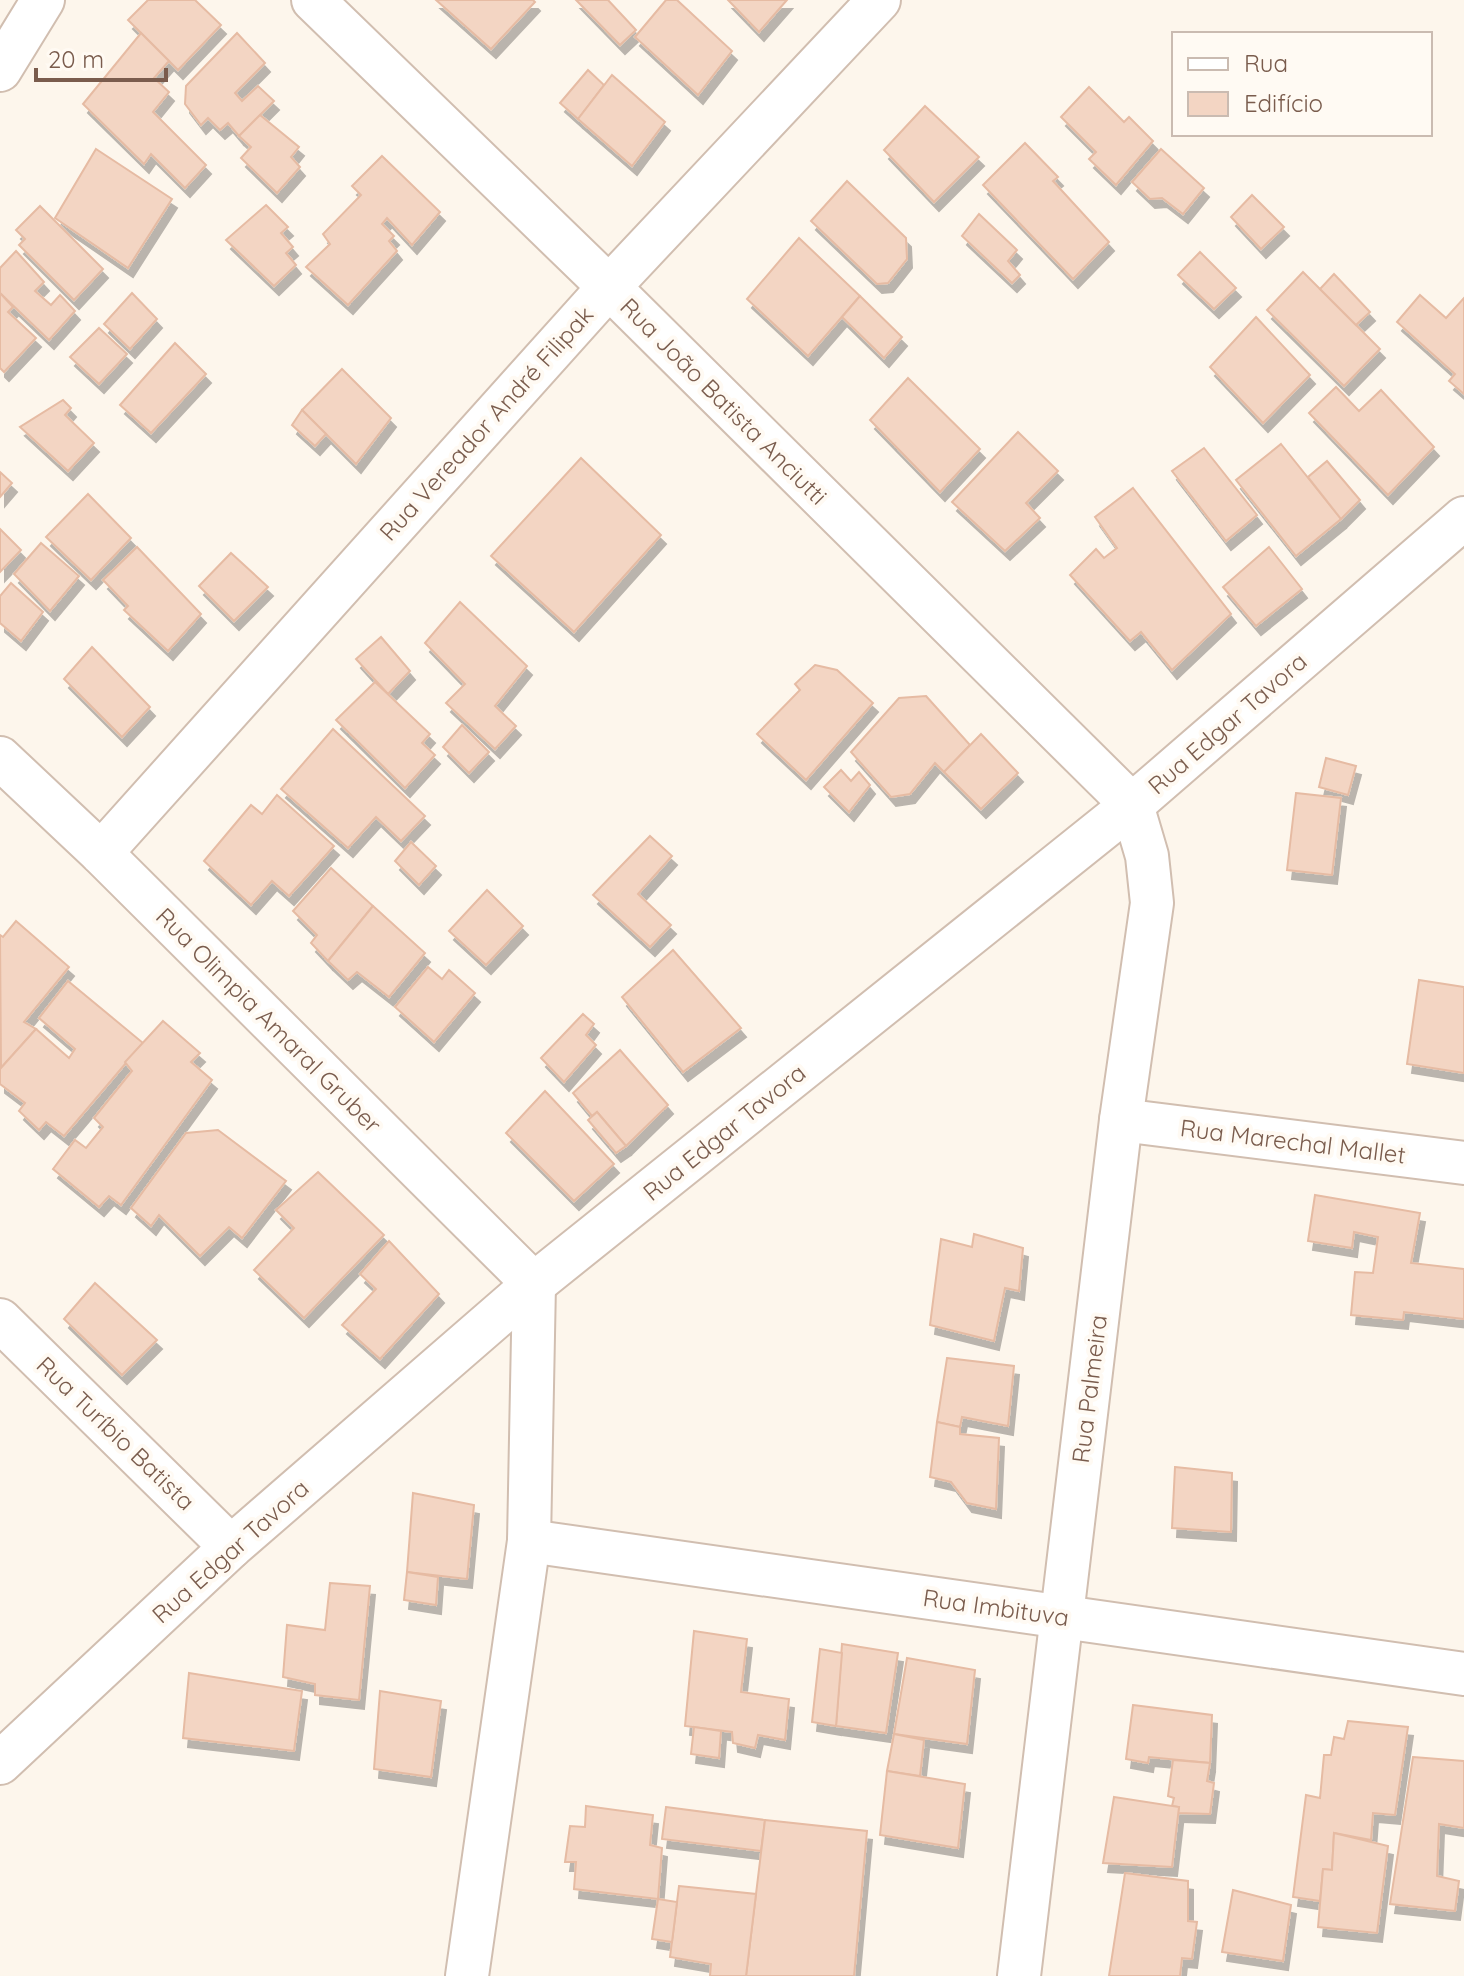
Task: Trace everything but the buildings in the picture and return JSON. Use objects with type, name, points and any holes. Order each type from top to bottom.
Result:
[{"type":"street","points":[[0,70],[43,0]]},
{"type":"street","name":"Rua João Batista Anciutti","points":[[313,0],[609,287],[1132,805]]},
{"type":"street","name":"Rua Vereador André Filipak","points":[[101,853],[609,287],[879,0]]},
{"type":"street","name":"Rua Edgar Tavora","points":[[0,1763],[231,1547],[534,1284],[1132,805],[1464,518]]},
{"type":"street","name":"Rua Olimpia Amaral Gruber","points":[[0,758],[101,853],[534,1284]]},
{"type":"street","name":"Rua Palmeira","points":[[1019,1976],[1121,1120],[1152,903],[1147,856],[1132,805]]},
{"type":"street","name":"Rua Marechal Mallet","points":[[1121,1120],[1464,1163]]},
{"type":"street","points":[[467,1976],[529,1541],[534,1284]]},
{"type":"street","name":"Rua Turíbio Batista","points":[[0,1320],[231,1547]]},
{"type":"street","name":"Rua Imbituva","points":[[529,1541],[1464,1674]]}]
